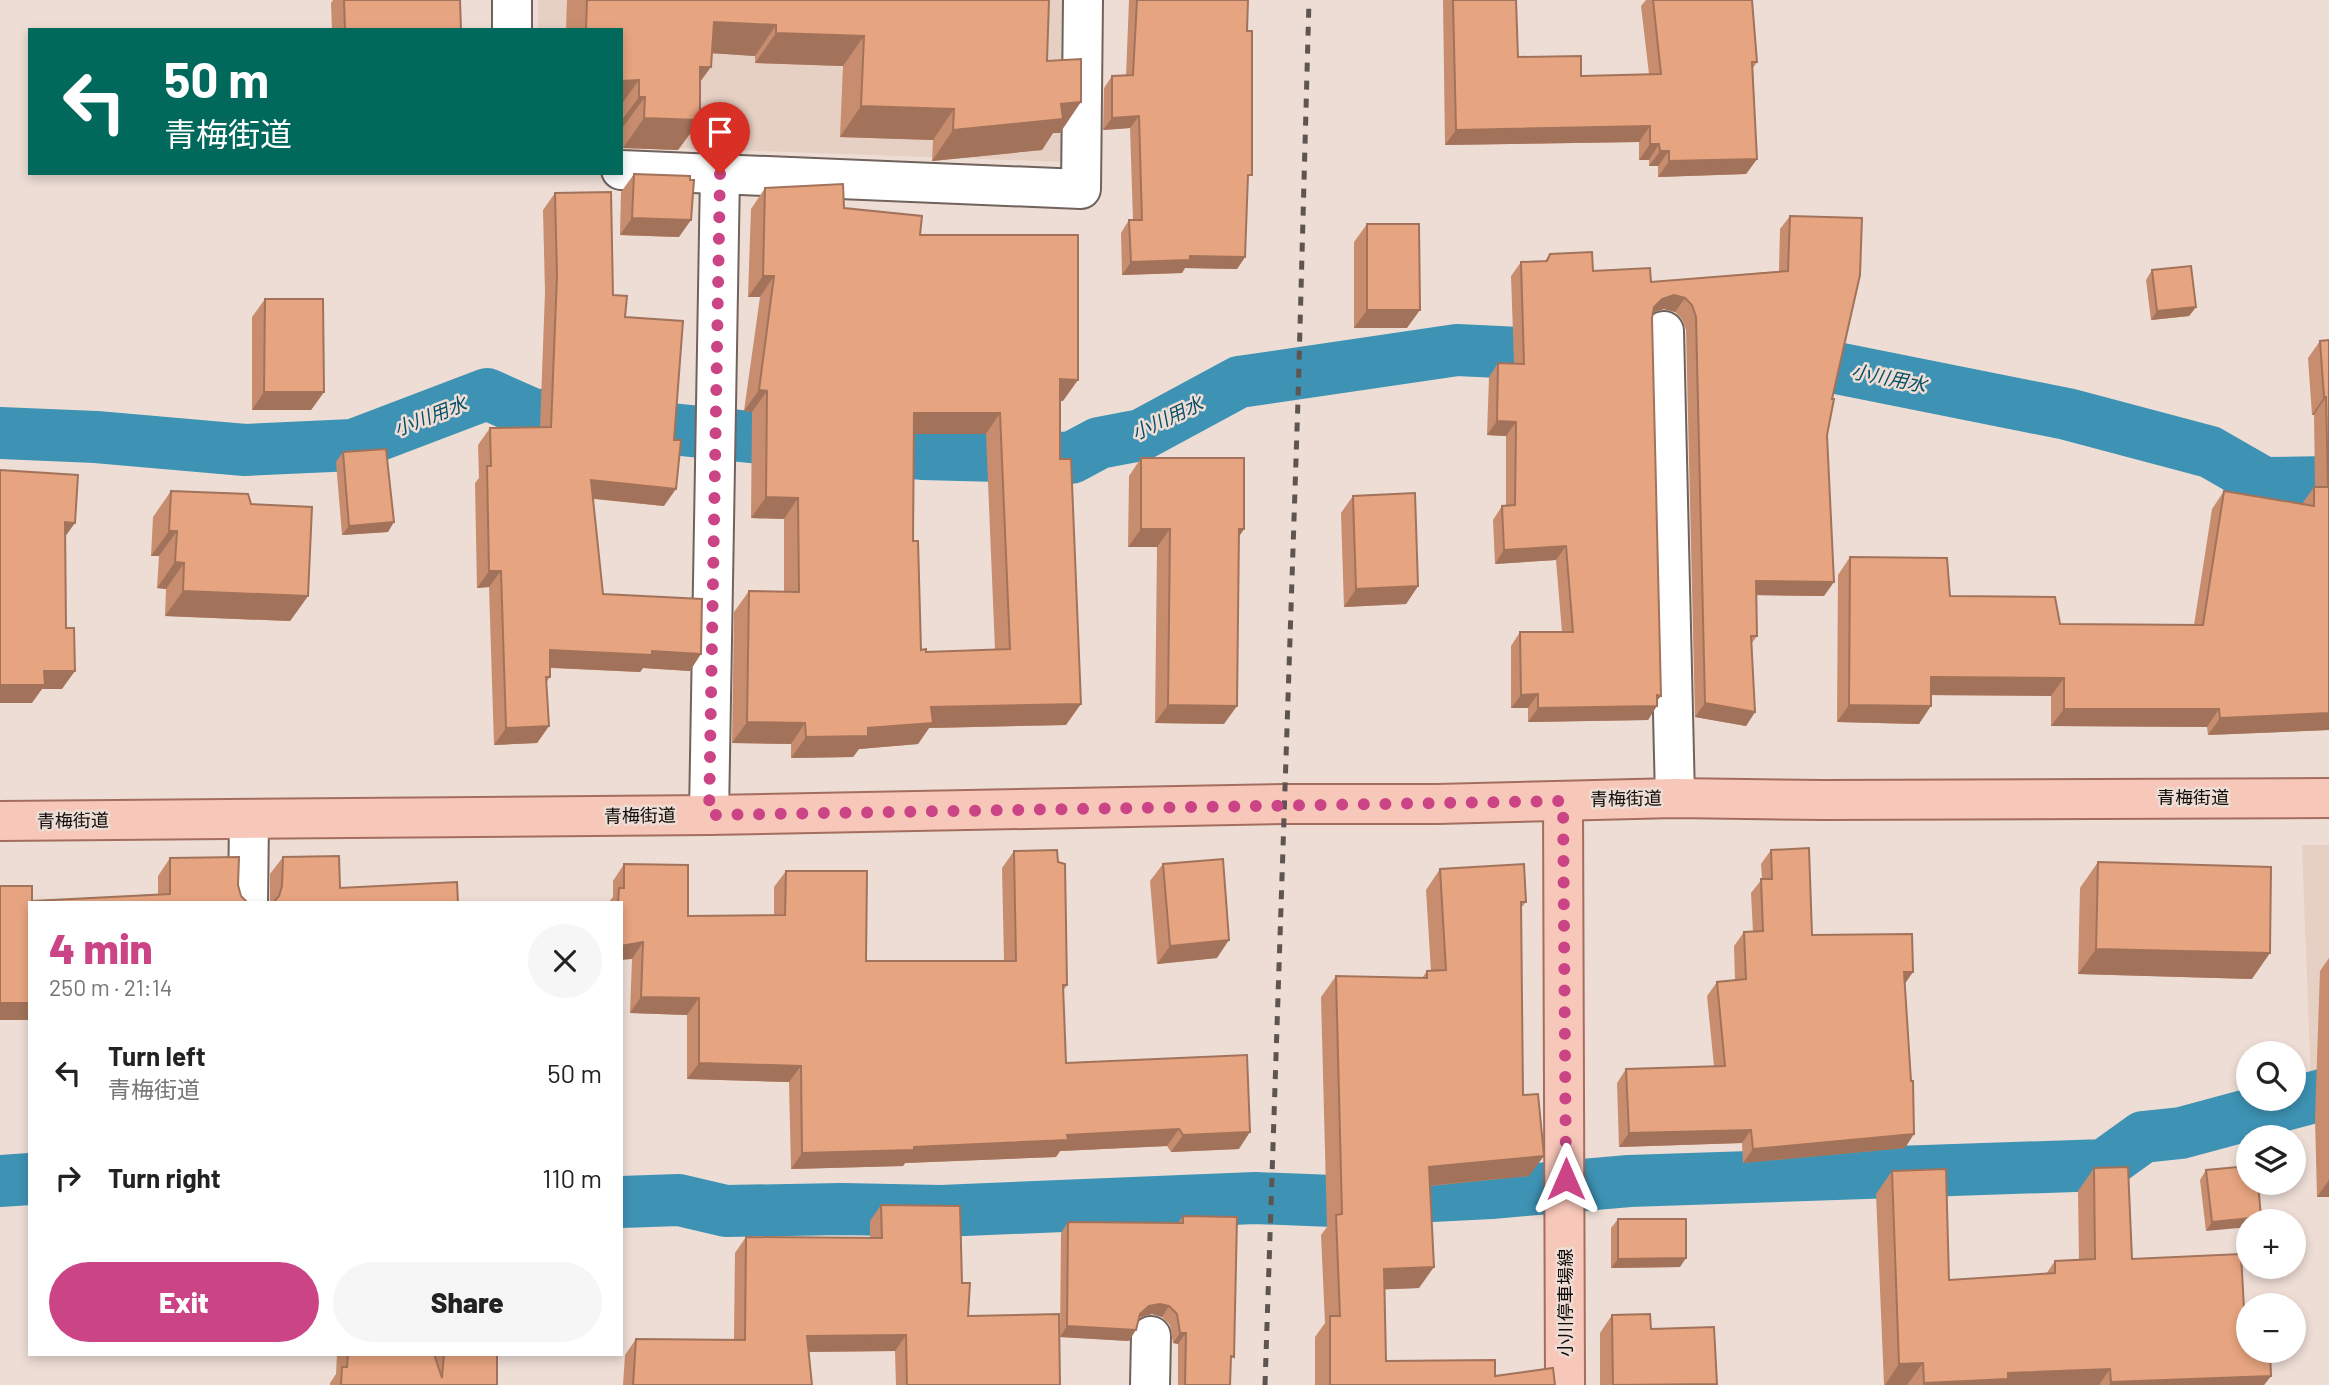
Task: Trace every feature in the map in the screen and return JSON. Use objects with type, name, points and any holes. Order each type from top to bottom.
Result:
[{"type":"main road","name":"青梅街道","points":[[0,821],[709,815],[1675,798],[2329,798]]},
{"type":"main road","name":"小川停車場線","points":[[1563,801],[1565,1385]]},
{"type":"street","points":[[512,0],[512,28]]},
{"type":"street","points":[[623,170],[1081,189],[1083,0]]},
{"type":"street","points":[[709,815],[720,174]]},
{"type":"street","points":[[1664,331],[1675,798]]},
{"type":"street","points":[[248,901],[249,819]]},
{"type":"street","points":[[1150,1385],[1151,1336]]},
{"type":"shaded area","points":[[538,0],[1068,0],[1067,162],[623,146],[623,28],[538,28]]},
{"type":"shaded area","points":[[2302,845],[2329,845],[2329,1083],[2311,1084]]},
{"type":"building","points":[[344,0],[460,0],[461,28],[345,28]]},
{"type":"building","points":[[587,0],[1049,0],[1047,61],[1081,59],[1081,102],[1061,104],[1063,119],[953,130],[954,109],[861,106],[864,36],[776,33],[776,25],[714,22],[711,67],[700,67],[700,120],[644,118],[645,97],[639,97],[639,80],[623,81],[623,28],[586,28]]},
{"type":"building","points":[[1137,0],[1248,0],[1247,31],[1252,31],[1252,175],[1248,175],[1245,257],[1190,256],[1190,260],[1131,262],[1129,220],[1142,220],[1139,116],[1112,118],[1112,76],[1133,75]]},
{"type":"building","points":[[1453,0],[1516,0],[1518,57],[1581,56],[1581,76],[1661,74],[1653,0],[1752,0],[1757,62],[1752,62],[1757,159],[1669,161],[1669,151],[1660,151],[1659,144],[1650,144],[1650,126],[1456,130]]},
{"type":"building","points":[[634,174],[690,176],[690,180],[694,180],[691,220],[632,218]]},
{"type":"building","points":[[843,184],[844,208],[922,216],[920,235],[1078,235],[1078,380],[1060,379],[1060,459],[1071,459],[1081,704],[931,707],[933,723],[868,728],[868,736],[806,737],[805,723],[747,722],[749,591],[799,592],[798,498],[766,497],[767,391],[759,390],[774,276],[763,276],[765,188]],"holes":[[[914,413],[1000,413],[1010,649],[926,652],[926,649],[921,650],[918,541],[913,541]]]},
{"type":"building","points":[[611,192],[613,295],[627,296],[625,317],[683,321],[674,440],[681,440],[676,489],[591,480],[603,594],[702,599],[701,654],[652,651],[652,655],[550,650],[550,677],[546,677],[549,726],[506,728],[501,571],[489,571],[487,466],[491,466],[490,428],[551,427],[557,275],[555,193]]},
{"type":"building","points":[[1790,216],[1862,218],[1860,275],[1832,399],[1827,435],[1834,582],[1756,581],[1757,636],[1751,636],[1755,712],[1705,703],[1696,317],[1692,305],[1685,298],[1674,295],[1662,299],[1654,307],[1652,318],[1661,696],[1657,695],[1657,706],[1538,708],[1538,694],[1521,695],[1520,632],[1573,632],[1566,546],[1504,550],[1502,506],[1515,505],[1516,422],[1497,421],[1498,363],[1524,364],[1521,262],[1547,261],[1550,254],[1592,252],[1593,271],[1650,268],[1651,282],[1788,271]]},
{"type":"building","points":[[1367,224],[1419,224],[1420,310],[1367,310]]},
{"type":"building","points":[[2191,266],[2196,307],[2157,311],[2152,270]]},
{"type":"building","points":[[265,299],[323,299],[324,392],[264,392]]},
{"type":"building","points":[[2329,340],[2329,713],[2220,718],[2219,709],[2064,709],[2064,678],[1931,677],[1931,706],[1849,705],[1850,557],[1947,558],[1950,596],[2055,597],[2060,624],[2203,625],[2224,491],[2314,506],[2314,487],[2328,487],[2326,397],[2320,341]]},
{"type":"building","points":[[386,449],[394,522],[349,526],[343,452]]},
{"type":"building","points":[[1141,458],[1244,458],[1244,529],[1239,529],[1237,706],[1168,705],[1170,529],[1141,529]]},
{"type":"building","points":[[0,470],[78,475],[75,523],[65,522],[66,628],[74,628],[75,671],[44,671],[45,685],[0,685]]},
{"type":"building","points":[[171,491],[248,494],[251,504],[312,507],[308,596],[183,591],[184,563],[175,562],[177,531],[169,531]]},
{"type":"building","points":[[1415,493],[1418,586],[1356,589],[1353,496]]},
{"type":"building","points":[[1809,848],[1812,935],[1912,934],[1913,972],[1904,972],[1913,1081],[1914,1134],[1753,1149],[1751,1130],[1629,1133],[1626,1069],[1725,1066],[1717,982],[1746,979],[1744,932],[1763,931],[1761,879],[1772,879],[1771,850]]},
{"type":"building","points":[[1057,850],[1058,862],[1065,864],[1067,985],[1063,985],[1066,1063],[1247,1055],[1250,1132],[1183,1135],[1179,1129],[1067,1135],[1068,1140],[914,1147],[914,1150],[802,1153],[801,1066],[699,1063],[699,998],[641,997],[643,942],[623,946],[623,901],[618,901],[619,888],[624,888],[624,864],[688,865],[688,916],[785,915],[786,871],[867,871],[866,961],[1016,961],[1014,851]]},
{"type":"building","points":[[339,856],[340,888],[457,882],[458,901],[275,901],[282,886],[283,857]]},
{"type":"building","points":[[239,857],[238,885],[241,896],[246,901],[32,901],[170,894],[170,858]]},
{"type":"building","points":[[1223,859],[1229,940],[1170,946],[1163,864]]},
{"type":"building","points":[[2098,862],[2271,867],[2270,953],[2096,949]]},
{"type":"building","points":[[1524,864],[1526,902],[1521,902],[1523,1095],[1538,1094],[1544,1156],[1429,1167],[1434,1267],[1384,1269],[1386,1361],[1495,1360],[1495,1376],[1553,1368],[1555,1385],[1330,1385],[1330,1316],[1340,1316],[1336,1215],[1342,1214],[1336,976],[1427,978],[1427,971],[1446,970],[1440,869]]},
{"type":"building","points":[[0,886],[32,886],[32,901],[28,901],[28,1003],[0,1003]]},
{"type":"building","points":[[2128,1167],[2132,1259],[2236,1254],[2236,1279],[2242,1279],[2243,1293],[2236,1293],[2236,1363],[2270,1363],[2271,1376],[2111,1382],[2110,1369],[2008,1373],[2008,1379],[1924,1383],[1923,1363],[1899,1364],[1892,1171],[1946,1169],[1949,1280],[2055,1273],[2055,1261],[2095,1259],[2094,1168]]},
{"type":"building","points":[[2236,1167],[2236,1195],[2259,1195],[2260,1209],[2236,1209],[2236,1220],[2212,1222],[2206,1170]]},
{"type":"building","points":[[881,1205],[960,1206],[962,1283],[970,1283],[968,1316],[1059,1314],[1060,1385],[907,1385],[906,1335],[807,1336],[812,1385],[633,1385],[636,1339],[745,1340],[746,1237],[882,1238]]},
{"type":"building","points":[[1183,1216],[1237,1217],[1234,1357],[1231,1356],[1230,1385],[1185,1385],[1186,1333],[1180,1333],[1177,1314],[1169,1306],[1149,1306],[1140,1314],[1136,1330],[1067,1326],[1068,1222],[1183,1223]]},
{"type":"building","points":[[1618,1219],[1686,1219],[1686,1258],[1618,1259]]},
{"type":"building","points":[[1650,1314],[1651,1329],[1714,1327],[1717,1384],[1613,1385],[1612,1315]]},
{"type":"building","points":[[348,1356],[435,1356],[442,1378],[444,1356],[497,1356],[497,1385],[341,1385],[342,1367],[347,1367]]},
{"type":"waterway","name":"小川用水","points":[[0,433],[96,437],[245,450],[353,445],[487,394],[532,414],[922,454],[1071,458],[1099,443],[1141,435],[1239,382],[1457,350],[1586,356]]},
{"type":"waterway","name":"小川用水","points":[[1767,354],[2067,414],[2210,452],[2264,483],[2329,482]]},
{"type":"waterway","points":[[623,1202],[679,1200],[726,1211],[941,1211],[1255,1198],[1333,1201],[1491,1193],[1629,1181],[2104,1165],[2143,1137],[2181,1133],[2329,1093]]},
{"type":"waterway","points":[[0,1181],[28,1179]]},
{"type":"railway","points":[[1265,1385],[1309,0]]},
{"type":"route","points":[[720,174],[709,815],[1563,801],[1566,1179]]}]
